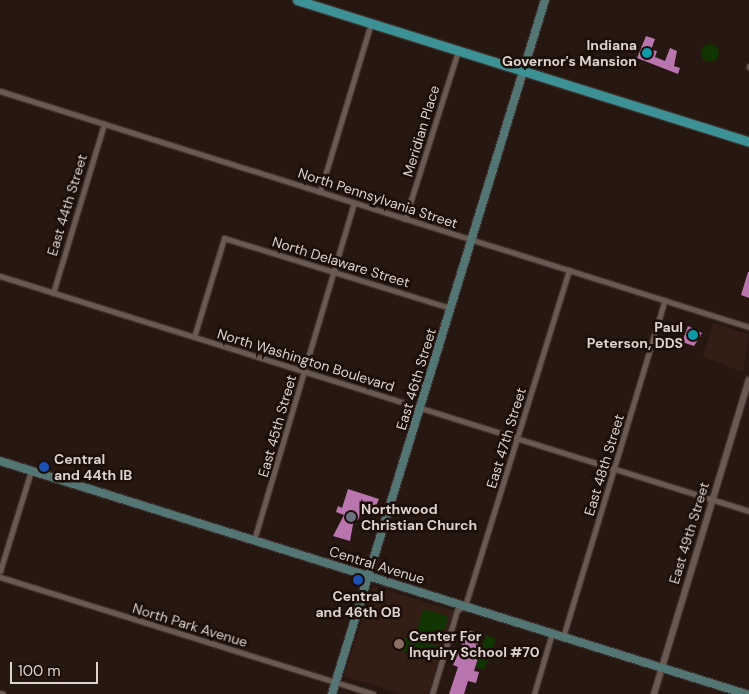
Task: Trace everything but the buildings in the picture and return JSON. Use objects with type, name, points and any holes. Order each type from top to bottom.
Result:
[{"type":"main road","points":[[297,0],[749,142]]},
{"type":"main road","name":"East 46th Street","points":[[332,694],[545,0]]},
{"type":"main road","name":"Central Avenue","points":[[0,461],[746,694]]},
{"type":"street","points":[[320,192],[371,23]]},
{"type":"street","name":"Meridian Place","points":[[405,219],[458,51]]},
{"type":"street","name":"North Pennsylvania Street","points":[[0,91],[749,327]]},
{"type":"street","name":"East 44th Street","points":[[53,293],[104,124]]},
{"type":"street","name":"East 45th Street","points":[[254,540],[354,202]]},
{"type":"street","name":"North Delaware Street","points":[[194,337],[224,238],[450,308]]},
{"type":"street","name":"East 47th Street","points":[[432,694],[457,610],[466,606],[569,270]]},
{"type":"street","name":"North Washington Boulevard","points":[[0,276],[749,511]]},
{"type":"street","name":"East 48th Street","points":[[563,637],[665,300]]},
{"type":"street","name":"East 49th Street","points":[[654,694],[749,380]]},
{"type":"street","points":[[0,571],[31,471]]},
{"type":"street","name":"North Park Avenue","points":[[0,577],[374,694]]},
{"type":"street","points":[[534,694],[552,633]]},
{"type":"shaded area","points":[[713,323],[749,335],[743,372],[703,357]]},
{"type":"shaded area","name":"Center For Inquiry School #70","points":[[373,586],[454,611],[428,694],[401,694],[344,676]]},
{"type":"green space","points":[[706,44],[714,44],[719,49],[717,60],[706,62],[701,57],[701,49]]},
{"type":"green space","points":[[423,609],[448,616],[440,644],[415,637]]},
{"type":"green space","points":[[486,635],[496,639],[484,670],[474,666]]},
{"type":"green space","points":[[405,637],[439,647],[435,660],[401,650]]},
{"type":"place","name":"Indiana Governor's Mansion","points":[[647,53]]},
{"type":"place","name":"Paul Peterson, DDS","points":[[693,335]]},
{"type":"place","name":"Central and 44th IB","points":[[44,467]]},
{"type":"place","name":"Northwood Christian Church","points":[[351,517]]},
{"type":"place","name":"Central and 46th OB","points":[[358,580]]},
{"type":"place","name":"Center For Inquiry School #70","points":[[399,644]]}]
